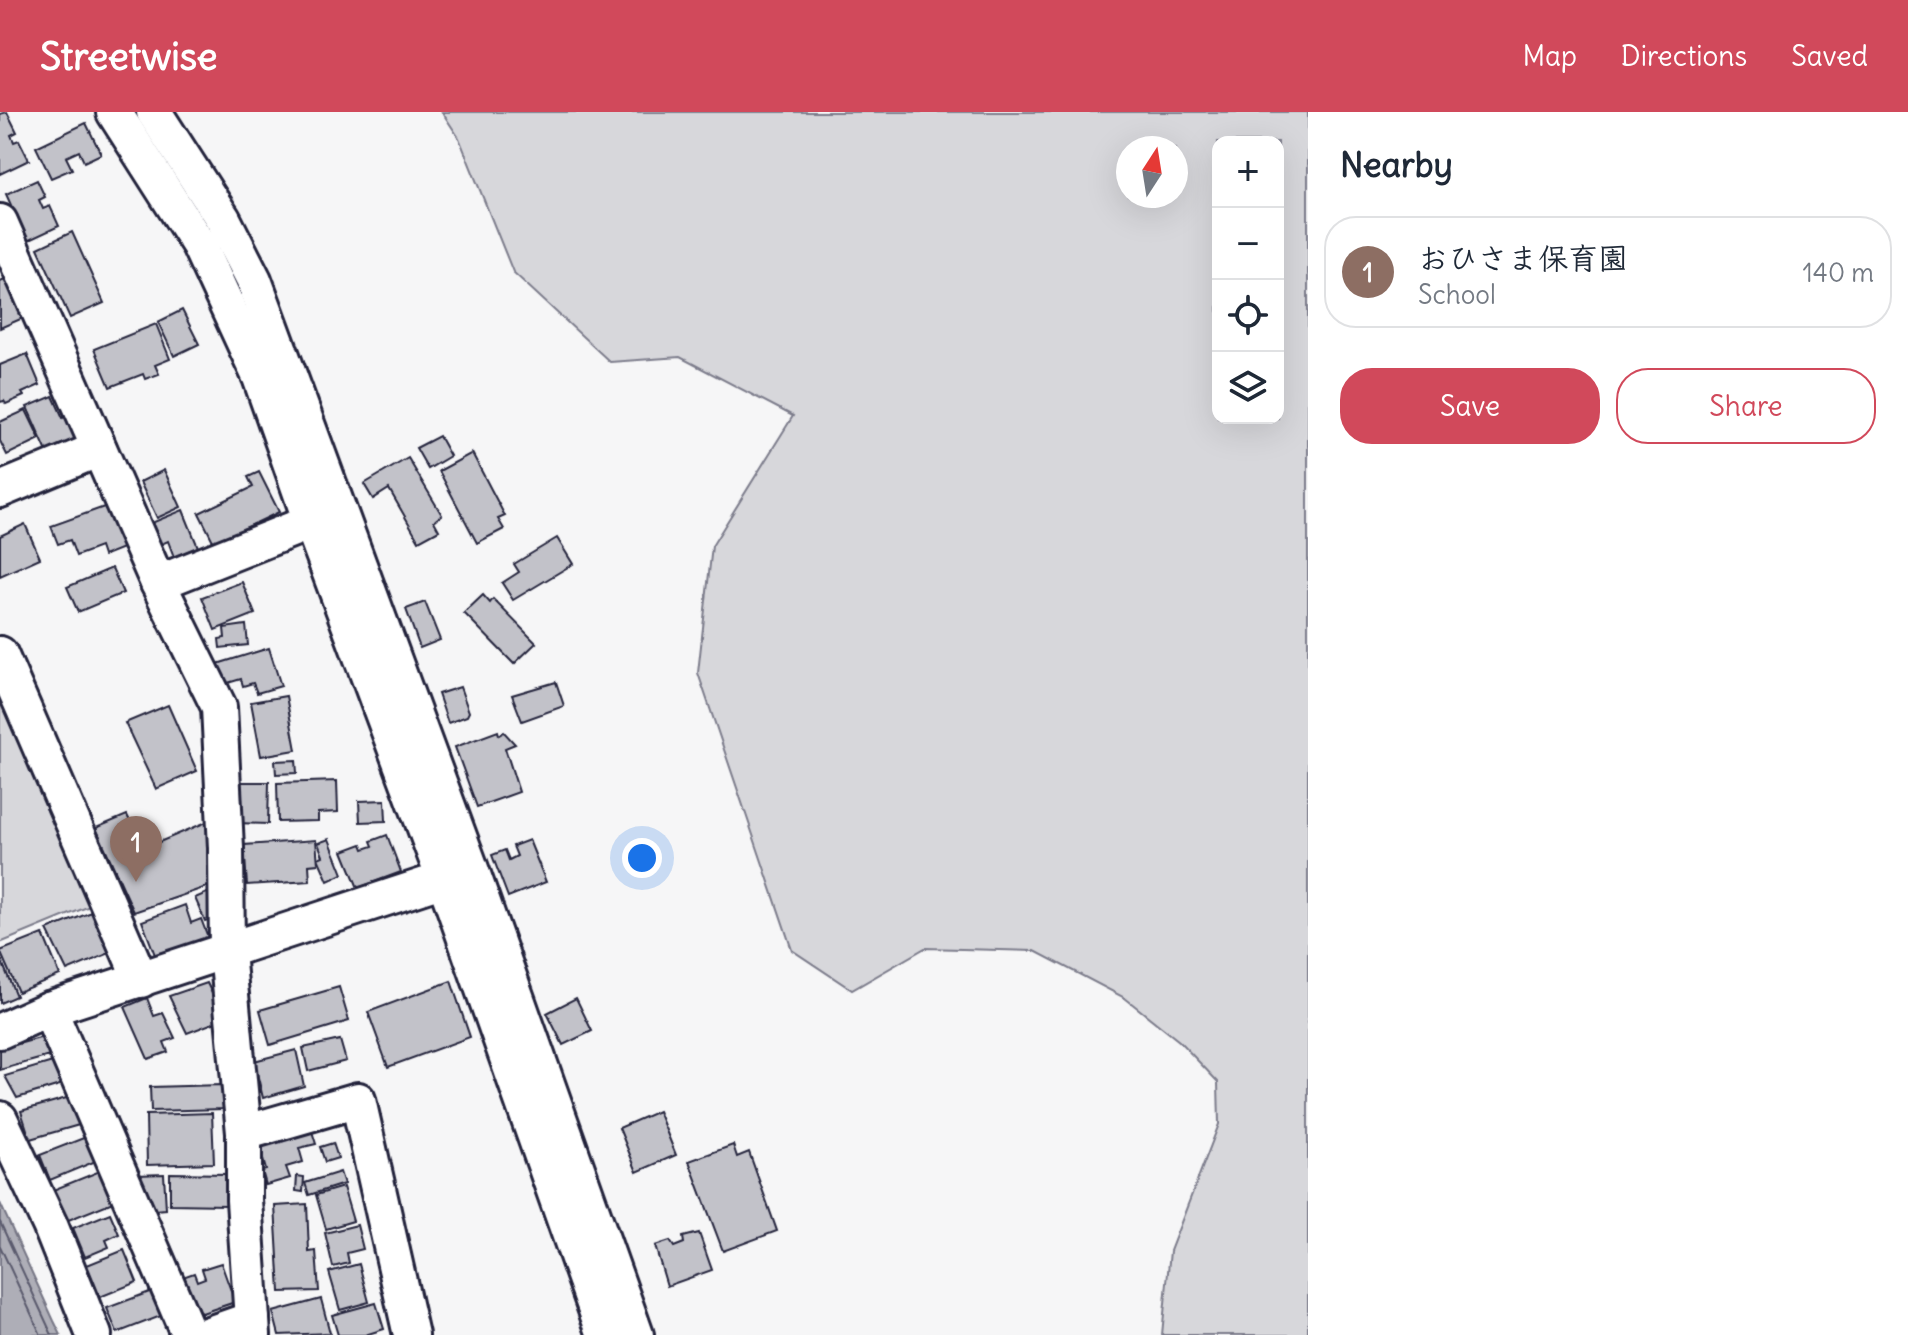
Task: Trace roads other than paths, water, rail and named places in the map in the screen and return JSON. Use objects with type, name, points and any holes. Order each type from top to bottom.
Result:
[{"type":"street","points":[[114,112],[199,245],[260,377],[444,879],[605,1335]]},
{"type":"street","points":[[154,112],[223,219],[254,280],[471,869],[636,1335]]},
{"type":"street","points":[[0,222],[158,583],[219,707],[227,952],[244,1133],[244,1200],[252,1327],[206,1335]]},
{"type":"street","points":[[0,490],[99,449]]},
{"type":"street","points":[[158,583],[311,522]]},
{"type":"street","points":[[0,654],[141,980]]},
{"type":"street","points":[[0,1031],[49,1009],[444,879]]},
{"type":"street","points":[[49,1009],[189,1335]]},
{"type":"street","points":[[244,1133],[358,1100],[411,1335]]},
{"type":"street","points":[[0,1119],[50,1225],[94,1335]]},
{"type":"water","points":[[0,1203],[54,1321],[61,1335],[0,1335]]},
{"type":"place","name":"おひさま保育園","points":[[136,882]]}]
